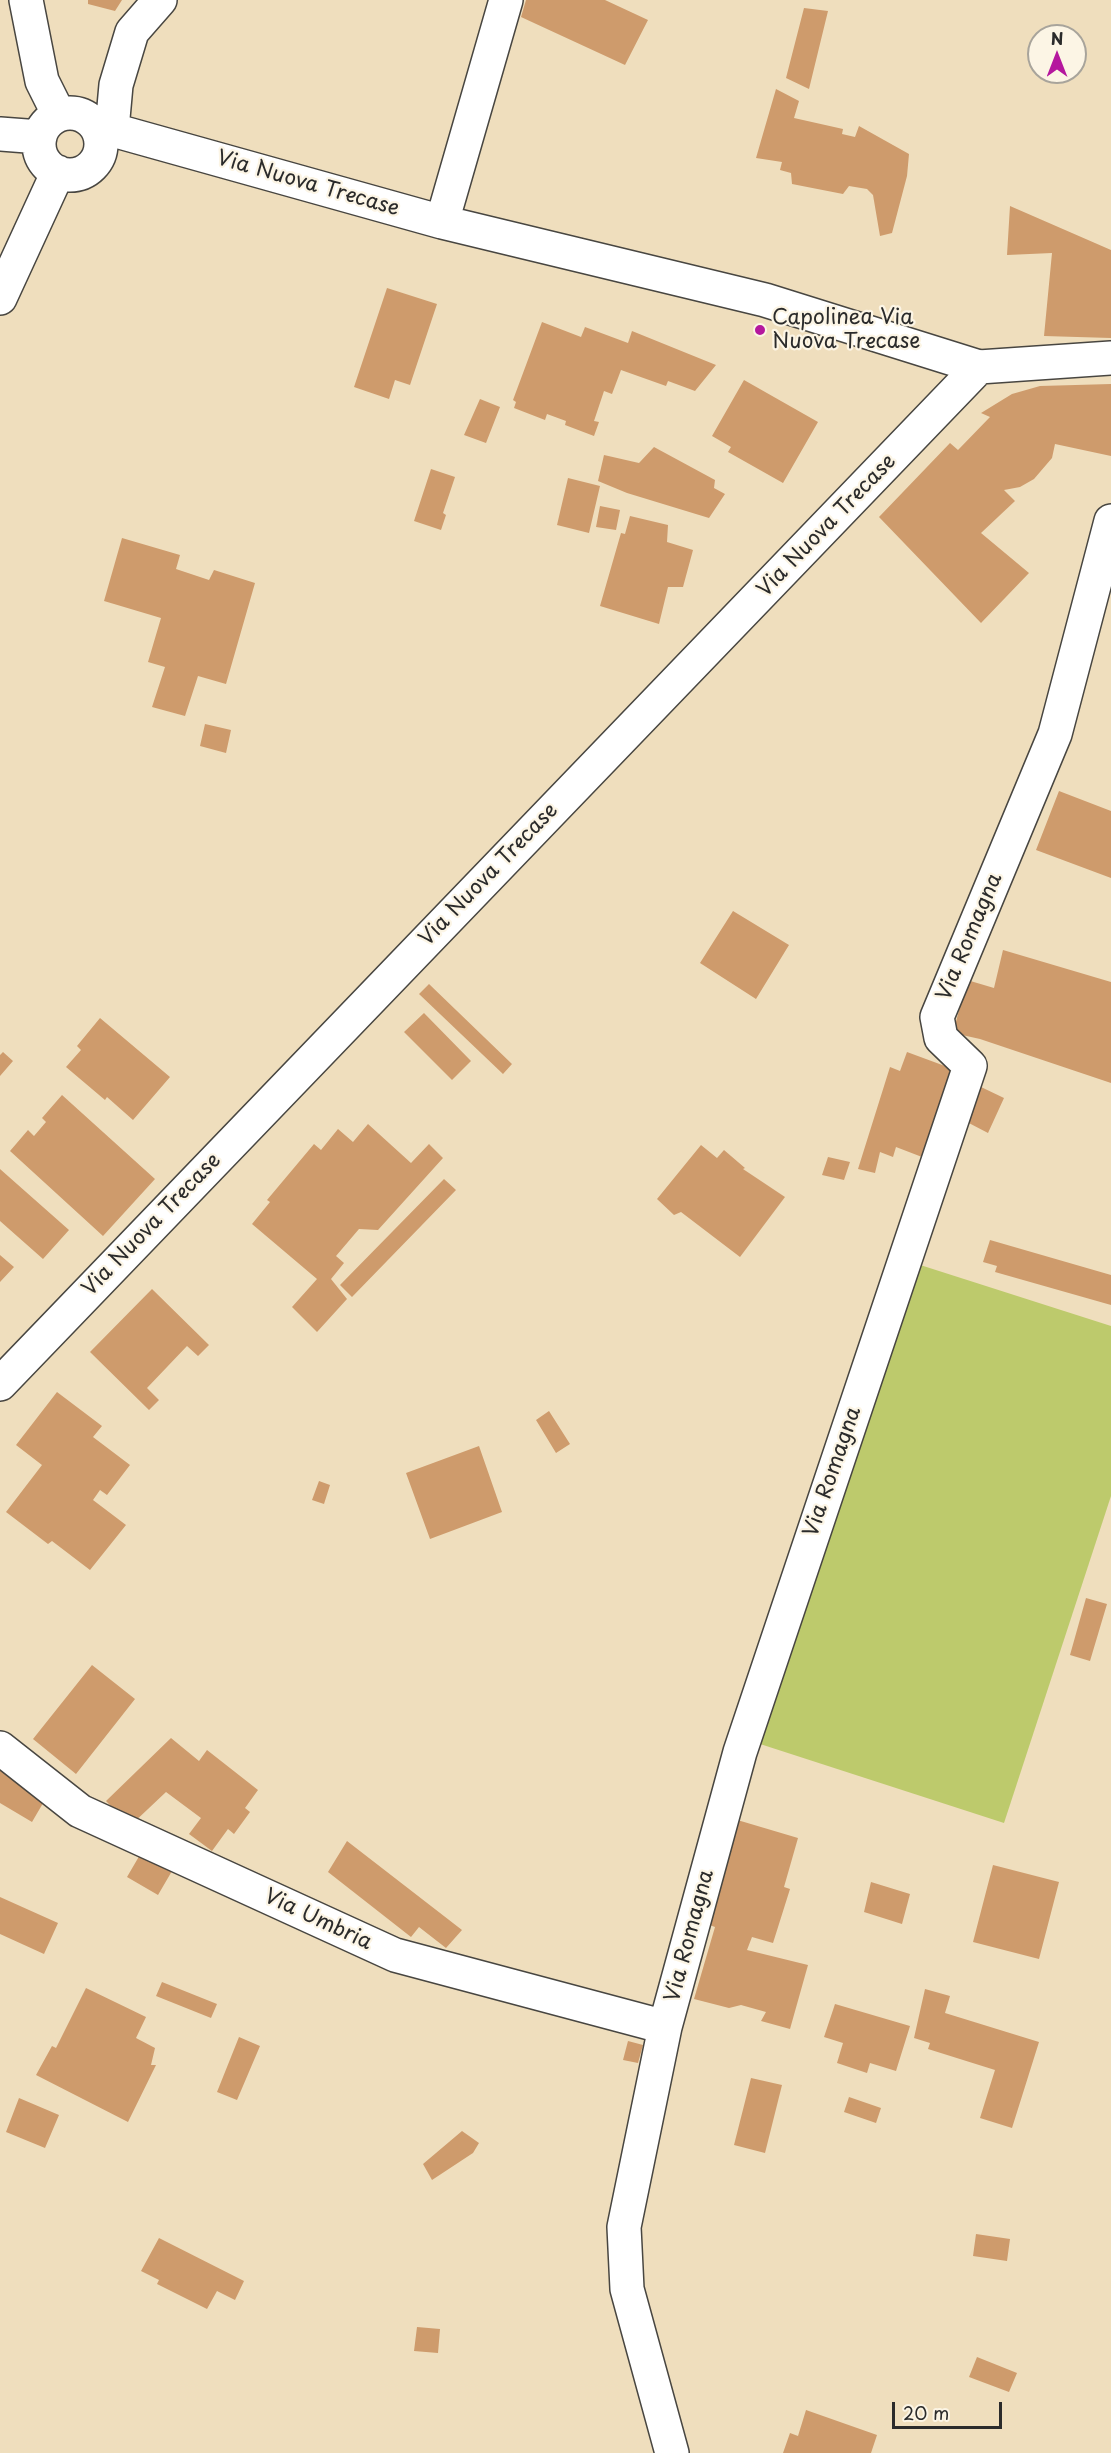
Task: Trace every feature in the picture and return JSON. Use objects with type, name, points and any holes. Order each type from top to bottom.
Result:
[{"type":"street","points":[[26,0],[50,126],[39,148],[49,167],[69,175],[88,169],[95,162],[102,144],[103,127],[132,32],[160,0]]},
{"type":"street","points":[[442,222],[506,0]]},
{"type":"street","points":[[0,134],[50,126],[79,114],[103,127]]},
{"type":"street","name":"Via Nuova Trecase","points":[[103,127],[442,222],[765,300],[979,368],[1111,358]]},
{"type":"street","points":[[95,162],[175,146]]},
{"type":"street","points":[[0,298],[58,172]]},
{"type":"street","name":"Via Nuova Trecase","points":[[0,1384],[979,368]]},
{"type":"street","name":"Via Romagna","points":[[672,2453],[627,2289],[624,2227],[665,2028],[740,1752],[970,1066],[941,1038],[937,1017],[1054,734],[1111,521]]},
{"type":"street","name":"Via Umbria","points":[[0,1748],[80,1811],[395,1955],[665,2028]]},
{"type":"green space","points":[[914,1263],[1111,1326],[1111,1496],[1004,1823],[757,1743]]},
{"type":"building","points":[[88,0],[122,0],[115,11],[88,4]]},
{"type":"building","points":[[526,0],[605,0],[648,20],[625,65],[521,17]]},
{"type":"building","points":[[804,8],[828,11],[809,89],[786,78]]},
{"type":"building","points":[[776,89],[799,101],[794,118],[843,129],[842,134],[855,137],[859,126],[909,154],[907,176],[892,233],[880,236],[873,195],[867,189],[849,186],[843,194],[792,184],[791,173],[780,170],[782,162],[756,158]]},
{"type":"building","points":[[1010,206],[1111,250],[1111,338],[1044,336],[1052,253],[1007,255]]},
{"type":"building","points":[[387,288],[437,304],[410,385],[395,380],[389,399],[354,387]]},
{"type":"building","points":[[542,322],[581,337],[585,327],[628,343],[632,331],[716,365],[695,391],[668,381],[666,386],[621,370],[612,394],[604,391],[594,421],[599,422],[594,436],[565,425],[566,421],[547,414],[545,420],[514,408],[516,402],[513,400]]},
{"type":"building","points":[[744,380],[818,422],[783,483],[728,452],[731,447],[712,436]]},
{"type":"building","points":[[1111,384],[1111,456],[1055,444],[1052,458],[1034,479],[1020,487],[1004,490],[1015,501],[981,533],[1029,573],[981,623],[879,517],[950,443],[958,450],[990,417],[981,413],[1012,394],[1040,386]]},
{"type":"building","points":[[480,399],[500,407],[486,443],[464,435]]},
{"type":"building","points":[[654,447],[715,480],[714,488],[725,494],[709,518],[627,493],[598,481],[604,455],[639,463]]},
{"type":"building","points":[[431,469],[455,477],[443,513],[446,515],[441,530],[414,521]]},
{"type":"building","points":[[568,478],[600,486],[589,533],[557,525]]},
{"type":"building","points":[[600,506],[620,510],[616,530],[596,527]]},
{"type":"building","points":[[630,516],[668,525],[667,542],[693,550],[683,587],[668,587],[659,624],[600,606],[621,533],[625,534]]},
{"type":"building","points":[[122,538],[180,555],[176,569],[209,580],[214,570],[255,583],[226,684],[198,676],[185,716],[152,707],[165,667],[148,662],[161,618],[104,601]]},
{"type":"building","points":[[205,724],[231,730],[226,753],[200,746]]},
{"type":"building","points":[[1059,791],[1111,811],[1111,878],[1036,850]]},
{"type":"building","points":[[733,911],[789,945],[756,999],[700,963]]},
{"type":"building","points":[[1003,950],[1111,982],[1111,1083],[980,1039],[953,1033],[967,980],[994,988]]},
{"type":"building","points":[[429,984],[512,1064],[503,1074],[419,994]]},
{"type":"building","points":[[424,1013],[471,1061],[452,1080],[404,1032]]},
{"type":"building","points":[[100,1018],[170,1077],[133,1120],[107,1097],[105,1100],[66,1067],[81,1050],[77,1046]]},
{"type":"building","points":[[3,1052],[13,1061],[0,1076],[0,1055]]},
{"type":"building","points":[[907,1052],[953,1069],[922,1157],[896,1147],[893,1157],[880,1152],[875,1173],[858,1169],[890,1067],[900,1071]]},
{"type":"building","points":[[981,1087],[1004,1098],[988,1133],[965,1121]]},
{"type":"building","points":[[62,1095],[155,1179],[103,1236],[10,1151],[28,1130],[34,1136],[46,1122],[42,1118]]},
{"type":"building","points":[[368,1124],[411,1163],[429,1144],[443,1158],[378,1230],[359,1229],[336,1256],[344,1263],[331,1279],[347,1299],[317,1332],[292,1307],[317,1279],[252,1224],[270,1202],[267,1200],[314,1144],[321,1150],[338,1129],[353,1142]]},
{"type":"building","points":[[701,1145],[717,1158],[724,1150],[745,1168],[743,1169],[785,1197],[740,1257],[681,1212],[674,1215],[657,1199]]},
{"type":"building","points":[[828,1157],[850,1162],[844,1180],[822,1175]]},
{"type":"building","points":[[0,1169],[69,1230],[43,1259],[0,1221]]},
{"type":"building","points":[[444,1179],[456,1190],[352,1297],[340,1285]]},
{"type":"building","points":[[990,1240],[1111,1275],[1111,1305],[995,1272],[997,1266],[983,1262]]},
{"type":"building","points":[[0,1255],[14,1267],[0,1282]]},
{"type":"building","points":[[152,1289],[209,1345],[198,1356],[187,1346],[147,1388],[159,1400],[149,1410],[90,1352]]},
{"type":"building","points":[[57,1392],[102,1426],[93,1437],[130,1465],[107,1495],[100,1490],[93,1500],[126,1525],[90,1570],[52,1541],[48,1544],[6,1512],[42,1465],[16,1445]]},
{"type":"building","points":[[549,1411],[570,1444],[556,1453],[536,1420]]},
{"type":"building","points":[[479,1446],[502,1512],[430,1539],[406,1473]]},
{"type":"building","points":[[319,1481],[330,1485],[324,1504],[312,1500]]},
{"type":"building","points":[[1086,1598],[1107,1604],[1090,1661],[1070,1655]]},
{"type":"building","points":[[92,1665],[135,1699],[76,1774],[33,1739]]},
{"type":"building","points":[[171,1738],[199,1761],[207,1750],[258,1790],[245,1808],[250,1812],[234,1834],[228,1829],[212,1851],[189,1834],[201,1818],[166,1792],[130,1826],[106,1801]]},
{"type":"building","points":[[0,1768],[46,1798],[32,1822],[0,1803]]},
{"type":"building","points":[[734,1819],[798,1838],[784,1887],[790,1889],[773,1943],[752,1937],[747,1950],[808,1965],[790,2029],[761,2021],[766,2012],[741,2005],[729,2008],[694,1999],[715,1927],[704,1923]]},
{"type":"building","points":[[347,1841],[462,1930],[446,1948],[419,1927],[411,1937],[328,1872]]},
{"type":"building","points":[[141,1853],[172,1871],[158,1895],[127,1877]]},
{"type":"building","points":[[993,1865],[1059,1882],[1039,1959],[973,1942]]},
{"type":"building","points":[[871,1882],[910,1894],[902,1924],[864,1912]]},
{"type":"building","points":[[0,1897],[58,1923],[44,1954],[0,1934]]},
{"type":"building","points":[[162,1982],[217,2004],[211,2018],[156,1996]]},
{"type":"building","points":[[86,1988],[146,2017],[136,2038],[155,2048],[151,2065],[156,2065],[128,2122],[36,2075],[52,2046],[56,2048]]},
{"type":"building","points":[[925,1989],[950,1996],[945,2013],[1039,2042],[1012,2128],[980,2118],[995,2070],[928,2049],[930,2043],[914,2038]]},
{"type":"building","points":[[835,2004],[910,2026],[896,2071],[870,2063],[867,2073],[837,2063],[843,2043],[824,2037]]},
{"type":"building","points":[[239,2037],[260,2046],[237,2100],[217,2092]]},
{"type":"building","points":[[628,2041],[643,2045],[638,2063],[623,2060]]},
{"type":"building","points":[[751,2078],[782,2085],[765,2153],[734,2145]]},
{"type":"building","points":[[849,2097],[881,2108],[876,2123],[844,2112]]},
{"type":"building","points":[[19,2098],[59,2115],[45,2148],[6,2132]]},
{"type":"building","points":[[462,2131],[479,2143],[473,2153],[432,2180],[423,2164]]},
{"type":"building","points":[[976,2234],[1010,2239],[1007,2261],[973,2256]]},
{"type":"building","points":[[159,2238],[244,2281],[235,2300],[217,2291],[207,2309],[157,2284],[159,2280],[141,2271]]},
{"type":"building","points":[[417,2327],[440,2329],[438,2353],[414,2351]]},
{"type":"building","points":[[977,2357],[1017,2373],[1009,2392],[969,2377]]},
{"type":"building","points":[[806,2410],[877,2435],[871,2453],[783,2453],[790,2433],[798,2436]]},
{"type":"place","name":"Capolinea Via Nuova Trecase","points":[[760,330]]}]
